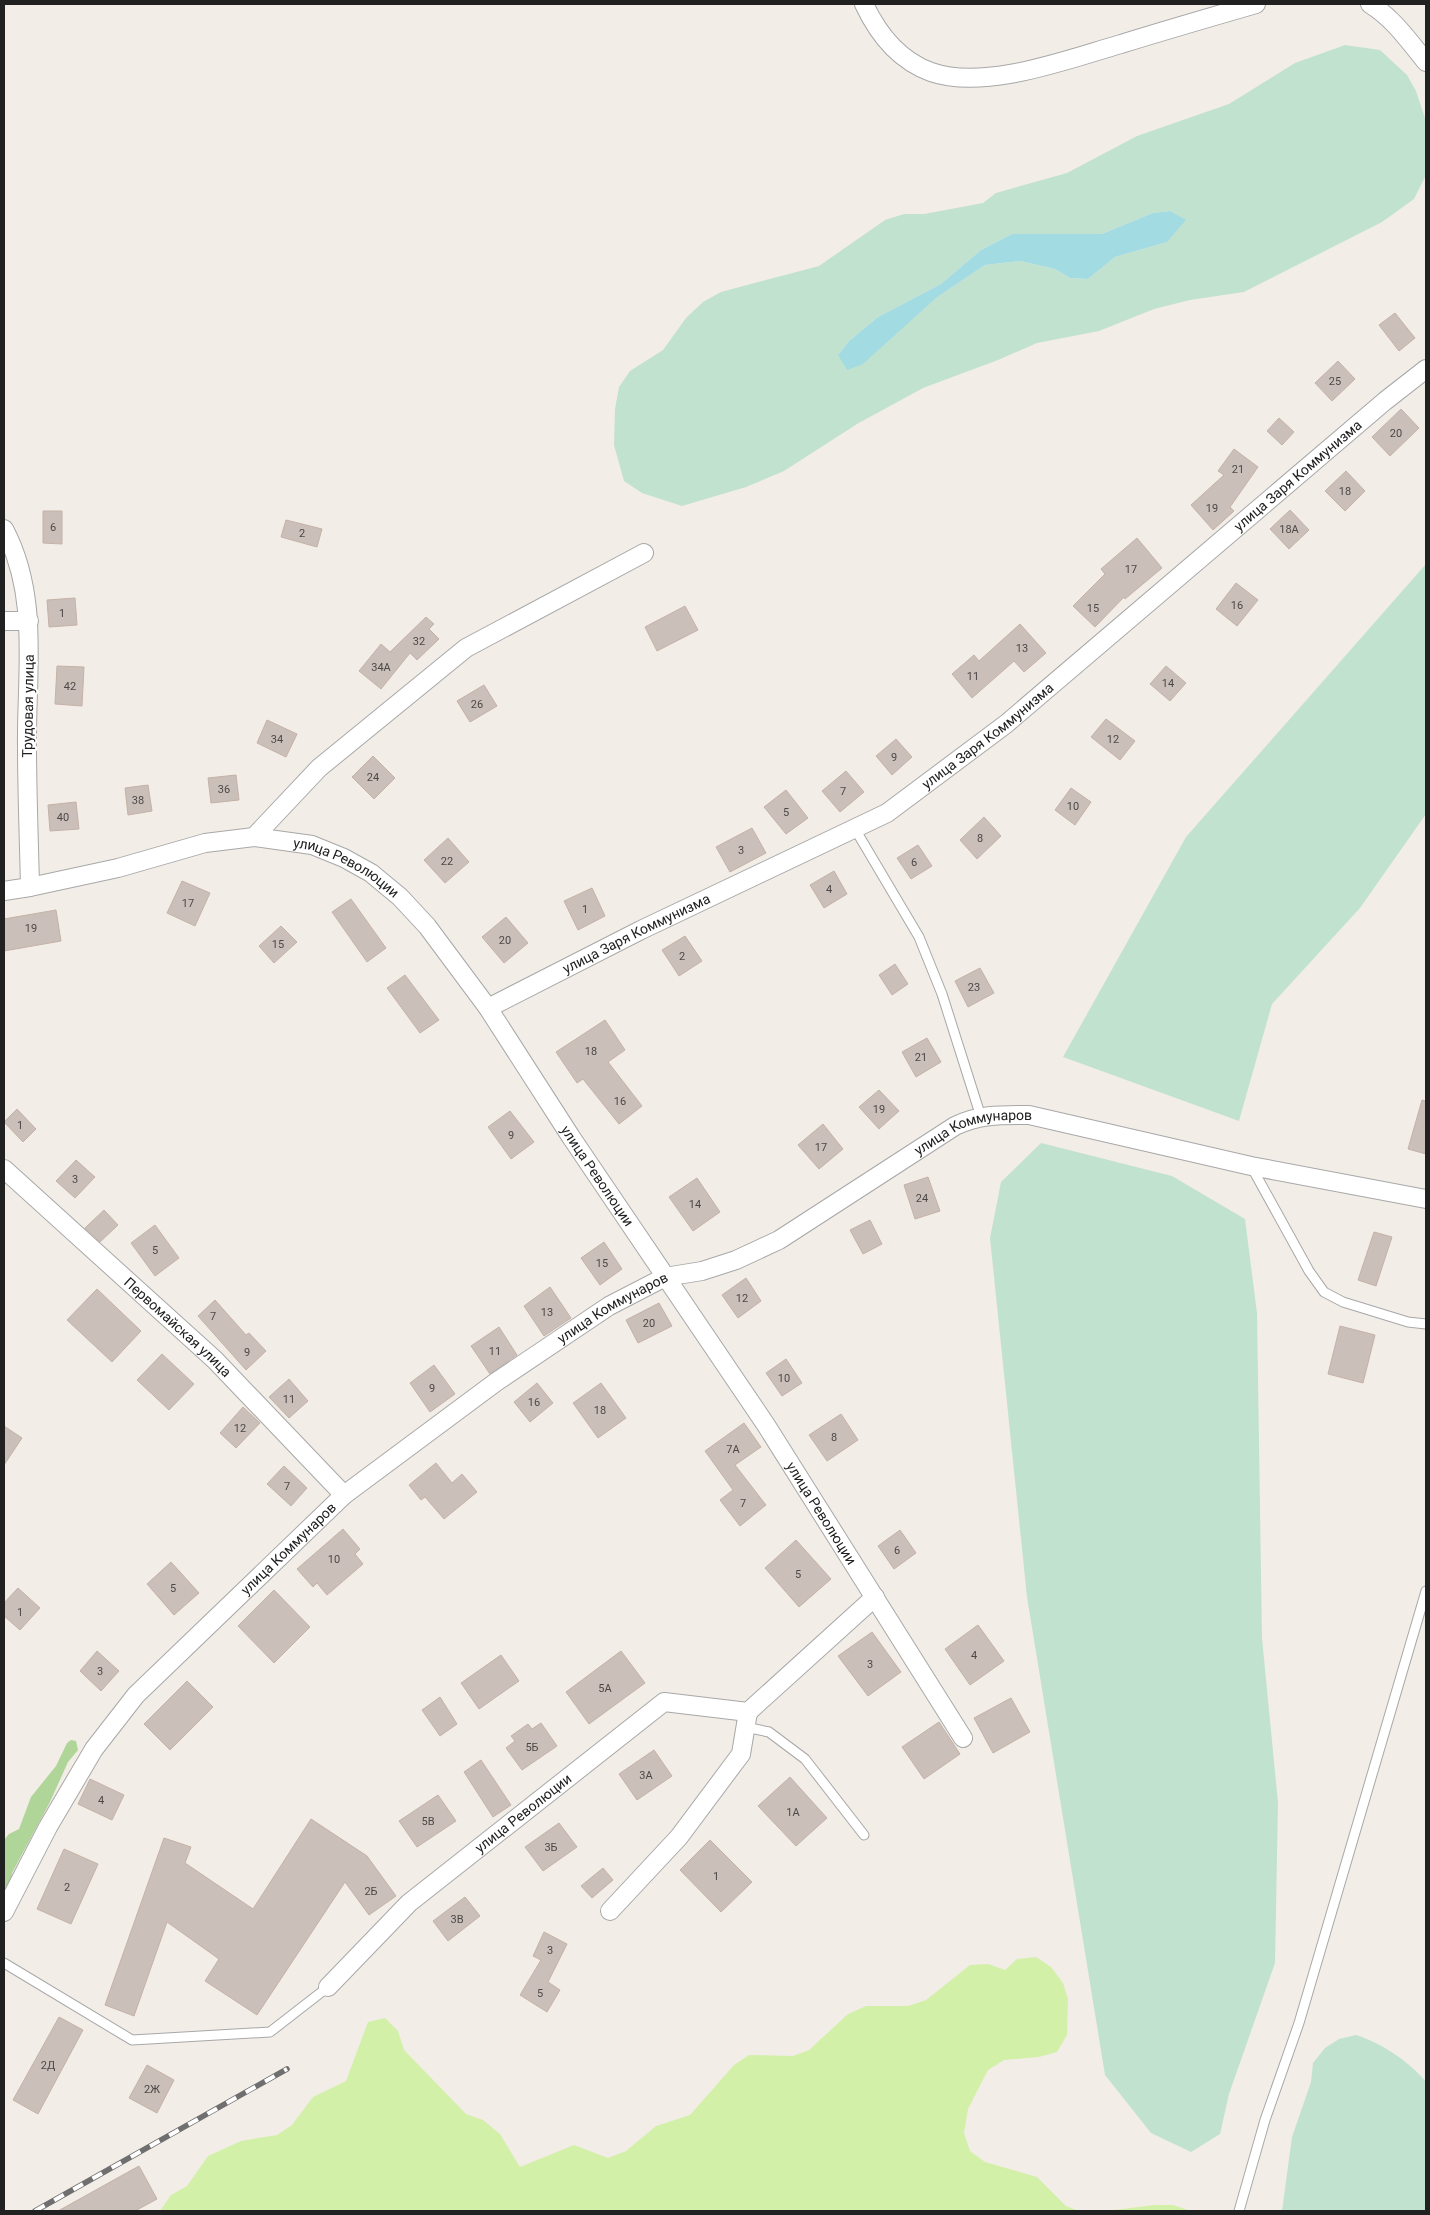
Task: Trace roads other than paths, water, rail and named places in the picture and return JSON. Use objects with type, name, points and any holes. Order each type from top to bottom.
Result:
[{"type":"street","points":[[864,4],[874,25],[900,54],[913,64],[932,73],[957,77],[1015,75],[1256,4]]},
{"type":"street","points":[[1370,4],[1381,10],[1426,62]]},
{"type":"street","name":"улица Заря Коммунизма","points":[[488,1008],[641,930],[887,813],[1006,724],[1385,401],[1426,369]]},
{"type":"street","name":"Трудовая улица","points":[[4,529],[10,541],[20,577],[29,621],[27,745],[30,887]]},
{"type":"street","points":[[254,837],[318,768],[466,648],[644,553]]},
{"type":"street","points":[[4,621],[29,621]]},
{"type":"street","name":"улица Революции","points":[[4,891],[118,868],[205,842],[254,837],[312,845],[344,858],[370,873],[400,897],[427,926],[488,1008],[665,1277],[766,1425],[963,1738]]},
{"type":"street","name":"улица Коммунаров","points":[[4,1912],[48,1827],[94,1749],[136,1695],[344,1495],[496,1382],[609,1306],[665,1277],[702,1272],[736,1260],[779,1240],[955,1126],[971,1118],[993,1115],[1029,1115],[1251,1166],[1426,1199]]},
{"type":"street","name":"Первомайская улица","points":[[4,1169],[215,1360],[344,1495]]},
{"type":"street","points":[[610,1911],[680,1837],[741,1754],[746,1720],[875,1597]]},
{"type":"street","name":"улица Революции","points":[[328,1987],[409,1903],[664,1702],[746,1720]]},
{"type":"lane","points":[[855,828],[919,937],[942,994],[981,1117]]},
{"type":"lane","points":[[1251,1166],[1309,1271],[1324,1292],[1343,1302],[1408,1322],[1426,1324]]},
{"type":"lane","points":[[1239,2211],[1265,2120],[1299,2023],[1426,1591]]},
{"type":"lane","points":[[746,1720],[769,1732],[805,1759],[864,1835]]},
{"type":"lane","points":[[4,1963],[132,2040],[270,2032],[328,1987]]},
{"type":"water","points":[[1170,211],[1186,220],[1167,242],[1115,257],[1088,279],[1070,278],[1055,269],[1020,261],[985,265],[936,298],[863,364],[847,370],[838,355],[849,341],[878,317],[941,284],[981,250],[1012,234],[1102,234],[1153,213]]},
{"type":"railway","points":[[35,2211],[287,2069]]}]
